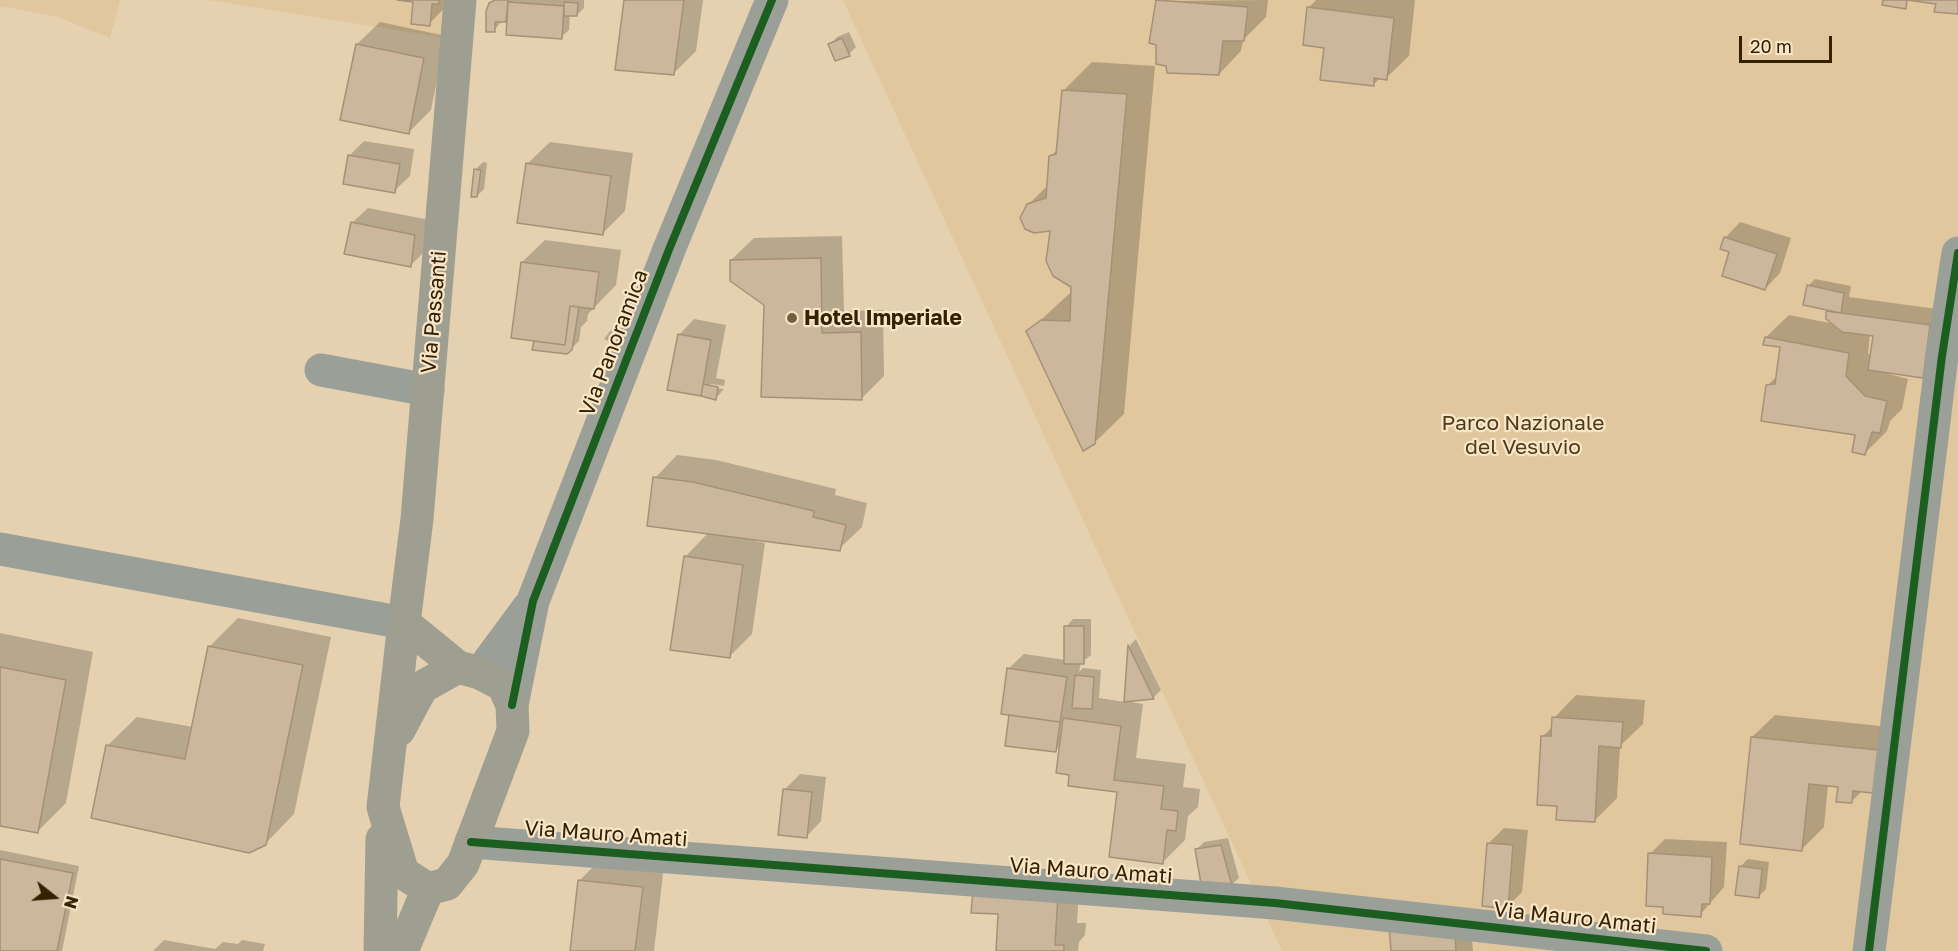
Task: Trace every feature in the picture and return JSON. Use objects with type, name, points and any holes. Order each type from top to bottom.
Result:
[{"type":"main road","name":"Via Passanti","points":[[380,951],[383,807],[417,519],[460,0]]},
{"type":"main road","points":[[402,951],[428,889],[447,884],[463,864],[513,731],[512,705],[503,685],[469,670],[404,623]]},
{"type":"main road","name":"Via Passanti","points":[[390,748],[422,687],[469,670]]},
{"type":"main road","name":"Via Passanti","points":[[383,807],[403,873],[428,889]]},
{"type":"street","name":"Via Panoramica","points":[[512,705],[533,601],[670,247],[772,0]]},
{"type":"street","points":[[1869,951],[1942,356],[1958,253]]},
{"type":"street","points":[[321,370],[428,390]]},
{"type":"street","points":[[0,549],[404,623]]},
{"type":"street","name":"Via Panoramica","points":[[469,670],[533,601]]},
{"type":"street","name":"Via Mauro Amati","points":[[471,842],[1275,903],[1706,951]]},
{"type":"green space","points":[[0,0],[120,0],[110,38],[58,17],[0,6]]},
{"type":"green space","points":[[208,0],[443,0],[440,37]]},
{"type":"green space","name":"Parco Nazionale del Vesuvio","points":[[843,0],[1958,0],[1958,951],[1282,951]]},
{"type":"building","points":[[397,0],[439,0],[439,4],[432,4],[430,26],[411,24],[413,2]]},
{"type":"building","points":[[495,0],[508,0],[506,22],[495,22],[495,32],[486,32],[486,11],[489,3]]},
{"type":"building","points":[[624,0],[684,0],[674,75],[615,70]]},
{"type":"building","points":[[1156,0],[1248,7],[1244,41],[1223,41],[1219,75],[1167,73],[1166,66],[1156,64],[1156,45],[1149,43]]},
{"type":"building","points":[[1883,0],[1907,0],[1906,9],[1882,5]]},
{"type":"building","points":[[1907,0],[1958,0],[1958,14],[1934,12],[1936,4]]},
{"type":"building","points":[[508,2],[564,6],[562,39],[506,35]]},
{"type":"building","points":[[564,2],[578,3],[577,16],[564,16]]},
{"type":"building","points":[[1307,7],[1394,18],[1387,80],[1374,78],[1374,86],[1320,80],[1324,48],[1303,45]]},
{"type":"building","points":[[842,38],[850,56],[835,61],[828,44]]},
{"type":"building","points":[[356,44],[424,58],[409,134],[340,120]]},
{"type":"building","points":[[1062,90],[1127,94],[1095,444],[1083,451],[1026,331],[1041,320],[1070,321],[1071,287],[1053,276],[1046,261],[1050,231],[1034,233],[1025,229],[1020,218],[1027,204],[1046,198],[1049,156],[1056,154]]},
{"type":"building","points":[[348,155],[400,164],[395,193],[343,184]]},
{"type":"building","points":[[526,163],[611,176],[603,235],[517,223]]},
{"type":"building","points":[[474,169],[481,170],[477,197],[471,197]]},
{"type":"building","points":[[351,222],[415,235],[411,267],[344,254]]},
{"type":"building","points":[[1724,237],[1777,254],[1765,290],[1722,276],[1729,252],[1720,249]]},
{"type":"building","name":"Hotel Imperiale","points":[[821,258],[822,333],[861,332],[862,400],[761,397],[764,305],[730,281],[730,260]]},
{"type":"building","points":[[521,262],[599,272],[594,309],[570,306],[565,345],[511,338]]},
{"type":"building","points":[[1807,285],[1844,293],[1841,313],[1803,305]]},
{"type":"building","points":[[570,306],[579,307],[572,350],[567,354],[532,350],[534,341],[565,345]]},
{"type":"building","points":[[1826,311],[1930,325],[1923,378],[1868,370],[1873,336],[1842,332],[1826,319]]},
{"type":"building","points":[[678,334],[711,340],[701,396],[667,390]]},
{"type":"building","points":[[1765,337],[1849,353],[1846,376],[1865,396],[1887,401],[1880,433],[1872,432],[1865,455],[1852,452],[1855,435],[1761,421],[1766,385],[1775,384],[1780,347],[1763,345]]},
{"type":"building","points":[[703,384],[718,387],[716,400],[701,396]]},
{"type":"building","points":[[653,477],[693,482],[814,511],[813,517],[846,525],[840,551],[647,526]]},
{"type":"building","points":[[684,556],[743,565],[730,658],[670,650]]},
{"type":"building","points":[[1064,626],[1084,626],[1084,664],[1064,664]]},
{"type":"building","points":[[1128,645],[1154,699],[1124,702]]},
{"type":"building","points":[[208,646],[303,665],[266,845],[249,853],[91,818],[106,745],[185,759]]},
{"type":"building","points":[[0,667],[66,680],[38,833],[0,826]]},
{"type":"building","points":[[1007,668],[1067,677],[1060,722],[1001,714]]},
{"type":"building","points":[[1075,675],[1094,677],[1092,709],[1072,708]]},
{"type":"building","points":[[1009,715],[1060,722],[1056,752],[1005,746]]},
{"type":"building","points":[[1552,717],[1623,722],[1621,748],[1599,746],[1595,822],[1556,820],[1557,806],[1537,805],[1541,736],[1551,736]]},
{"type":"building","points":[[1063,718],[1121,726],[1114,780],[1164,786],[1161,809],[1178,811],[1176,831],[1167,830],[1163,864],[1109,857],[1117,792],[1068,786],[1069,775],[1056,773]]},
{"type":"building","points":[[1751,737],[1878,750],[1873,793],[1853,791],[1852,803],[1836,802],[1838,787],[1809,784],[1802,851],[1740,844]]},
{"type":"building","points":[[783,789],[812,792],[807,838],[778,835]]},
{"type":"building","points":[[1487,843],[1513,845],[1508,909],[1482,906]]},
{"type":"building","points":[[1221,845],[1232,886],[1201,884],[1195,849]]},
{"type":"building","points":[[1648,853],[1712,857],[1710,904],[1702,904],[1701,917],[1663,914],[1663,907],[1646,906]]},
{"type":"building","points":[[0,859],[73,873],[57,951],[0,951]]},
{"type":"building","points":[[1739,866],[1762,869],[1759,898],[1735,895]]},
{"type":"building","points":[[578,880],[643,887],[635,951],[570,951]]},
{"type":"building","points":[[973,891],[1058,895],[1055,945],[1064,945],[1064,951],[996,951],[998,914],[971,913]]},
{"type":"building","points":[[1389,926],[1455,933],[1456,951],[1391,951]]},
{"type":"cycle path","points":[[512,705],[533,601],[670,247],[772,0]]},
{"type":"cycle path","points":[[1869,951],[1942,356],[1958,253]]},
{"type":"cycle path","points":[[471,842],[1275,903],[1706,951]]},
{"type":"place","name":"Hotel Imperiale","points":[[792,318]]}]
